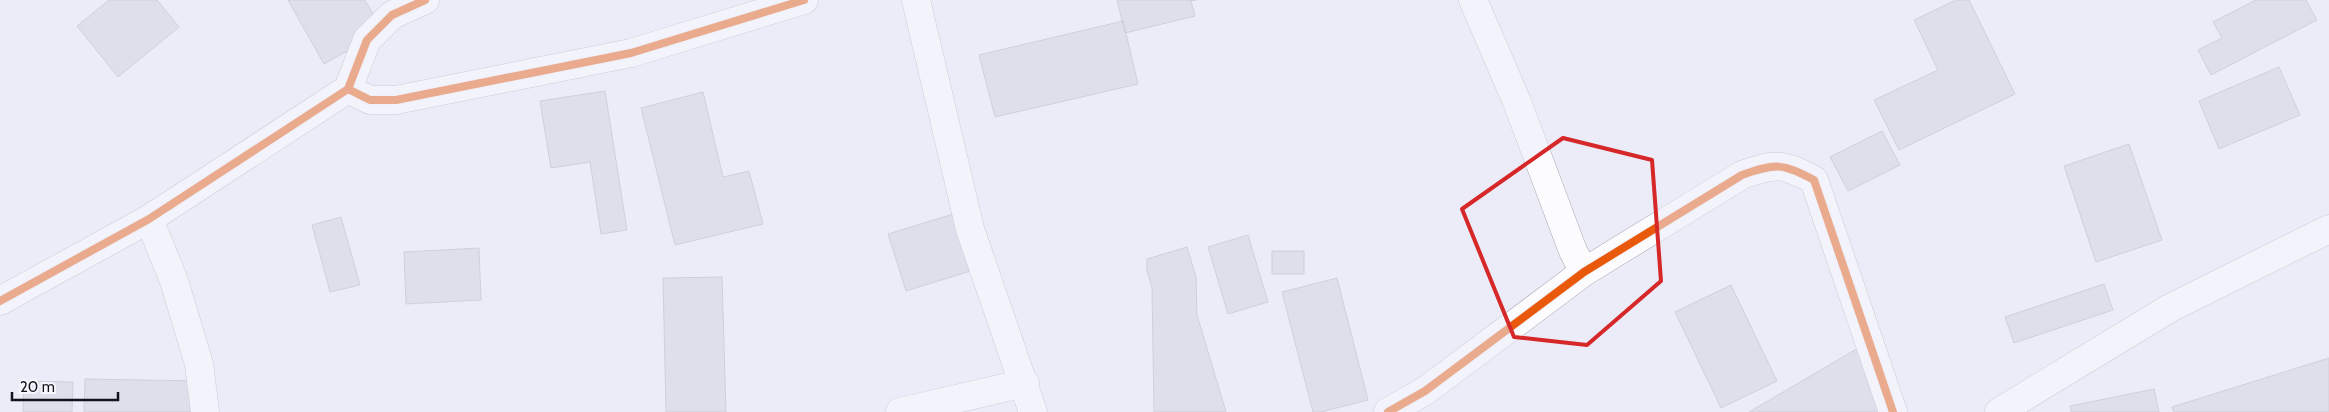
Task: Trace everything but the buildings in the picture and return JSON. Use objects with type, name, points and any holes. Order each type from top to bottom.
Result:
[{"type":"street","points":[[0,301],[149,220],[348,89],[367,40],[392,15],[425,0]]},
{"type":"street","points":[[348,89],[370,100],[396,100],[631,53],[804,0]]},
{"type":"street","points":[[916,0],[970,230],[1025,383],[1033,412]]},
{"type":"street","points":[[1473,0],[1517,102],[1573,251],[1584,272]]},
{"type":"street","points":[[1388,412],[1424,391],[1584,272],[1742,175],[1770,165],[1791,168],[1814,180],[1893,412]]},
{"type":"street","points":[[149,220],[174,281],[196,354],[204,412]]},
{"type":"street","points":[[1999,412],[2170,308],[2329,228]]},
{"type":"street","points":[[900,412],[1025,383]]},
{"type":"highlighted area","points":[[1563,138],[1652,160],[1661,281],[1587,345],[1514,337],[1462,209]]},
{"type":"cycle path","points":[[0,301],[149,219],[348,89],[367,40],[392,15],[425,0]]},
{"type":"cycle path","points":[[348,89],[370,100],[396,100],[631,53],[804,0]]},
{"type":"cycle path","points":[[1388,412],[1425,391],[1584,272],[1742,175],[1771,167],[1794,170],[1814,180],[1893,412]]}]
